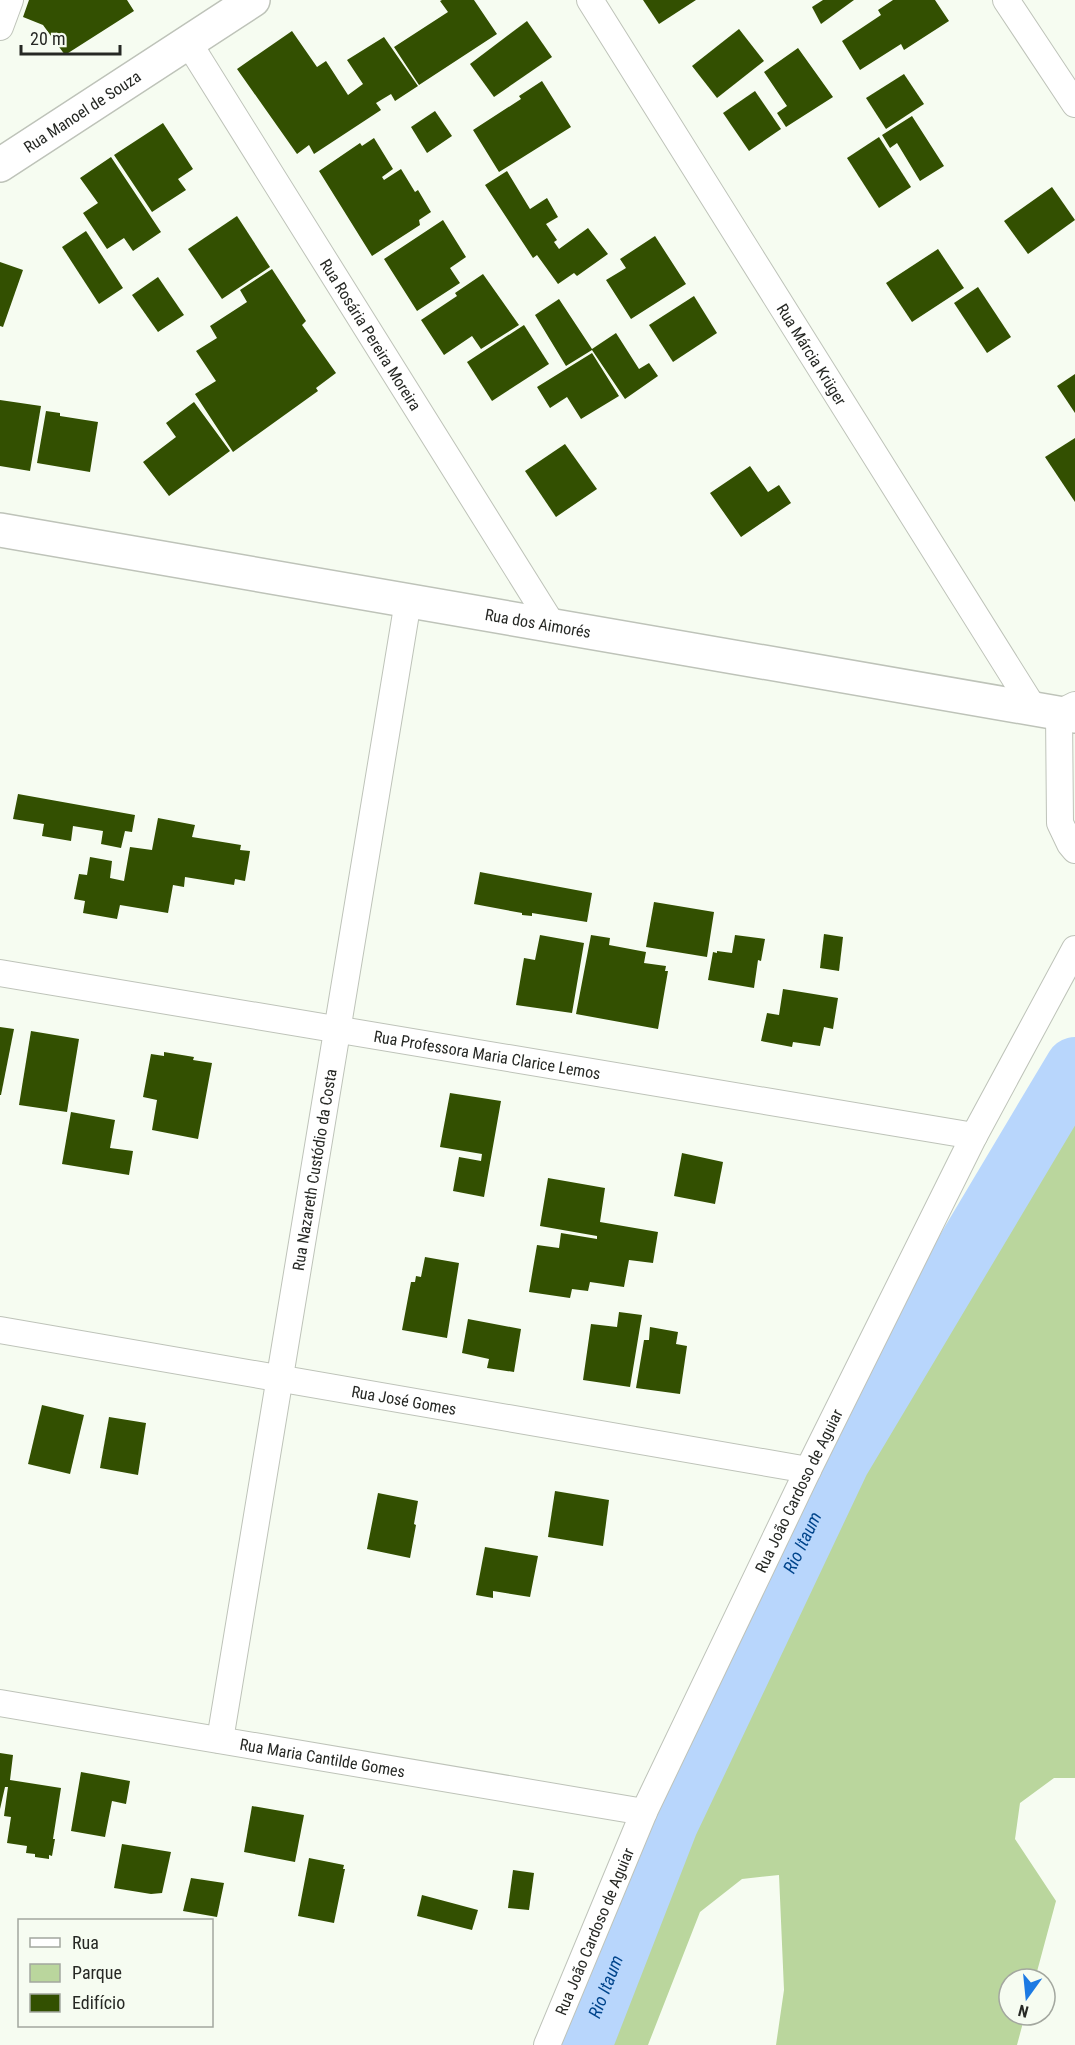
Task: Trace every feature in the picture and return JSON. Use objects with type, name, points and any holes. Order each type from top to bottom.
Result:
[{"type":"street","points":[[0,27],[10,0]]},
{"type":"street","name":"Rua Manoel de Souza","points":[[0,165],[253,0]]},
{"type":"street","name":"Rua Márcia Krüger","points":[[590,0],[1061,711]]},
{"type":"street","points":[[1006,0],[1075,104]]},
{"type":"street","name":"Rua Rosária Pereira Moreira","points":[[188,42],[553,626]]},
{"type":"street","name":"Rua dos Aimorés","points":[[0,530],[1061,711]]},
{"type":"street","name":"Rua Nazareth Custódio da Costa","points":[[220,1740],[408,601]]},
{"type":"street","points":[[1061,711],[1060,823],[1075,850]]},
{"type":"street","name":"Rua João Cardoso de Aguiar","points":[[547,2045],[644,1812],[808,1470],[974,1136],[1075,949]]},
{"type":"street","name":"Rua Professora Maria Clarice Lemos","points":[[0,973],[974,1136]]},
{"type":"street","name":"Rua José Gomes","points":[[0,1330],[808,1470]]},
{"type":"street","name":"Rua Maria Cantilde Gomes","points":[[0,1703],[644,1812]]},
{"type":"green space","points":[[1075,1096],[1075,1778],[1054,1778],[1020,1803],[1015,1839],[1056,1901],[1038,1967],[997,1967],[997,2027],[1022,2027],[1017,2045],[776,2045],[784,1990],[779,1875],[742,1879],[700,1912],[648,2045],[595,2045],[678,1831],[828,1521],[882,1424],[938,1315]]},
{"type":"building","points":[[29,0],[127,0],[134,11],[65,55],[43,25],[23,17]]},
{"type":"building","points":[[474,0],[497,34],[419,85],[394,47],[448,12],[440,1]]},
{"type":"building","points":[[643,0],[696,0],[659,24]]},
{"type":"building","points":[[823,0],[854,0],[821,24],[812,7]]},
{"type":"building","points":[[893,0],[935,0],[949,21],[904,50],[901,44],[860,70],[842,41],[881,15],[878,10]]},
{"type":"building","points":[[527,21],[552,57],[494,97],[470,64]]},
{"type":"building","points":[[739,29],[764,61],[717,98],[692,66]]},
{"type":"building","points":[[292,31],[317,67],[326,61],[348,95],[363,84],[347,60],[384,37],[418,86],[395,101],[391,94],[376,103],[381,110],[314,154],[309,145],[297,154],[237,69]]},
{"type":"building","points":[[798,48],[833,97],[786,127],[777,113],[787,106],[764,72]]},
{"type":"building","points":[[904,74],[924,104],[886,129],[866,98]]},
{"type":"building","points":[[542,81],[571,127],[499,172],[473,130],[521,99],[519,96]]},
{"type":"building","points":[[755,91],[781,129],[749,151],[723,113]]},
{"type":"building","points":[[435,111],[452,136],[427,153],[411,127]]},
{"type":"building","points":[[912,116],[944,166],[920,181],[897,143],[890,148],[882,135]]},
{"type":"building","points":[[163,123],[193,169],[178,179],[186,190],[152,212],[114,155]]},
{"type":"building","points":[[879,137],[911,187],[879,208],[847,158]]},
{"type":"building","points":[[374,138],[393,169],[382,177],[384,180],[401,169],[415,192],[418,190],[431,212],[419,220],[420,225],[372,256],[319,171],[360,143],[362,146]]},
{"type":"building","points":[[111,157],[161,232],[133,251],[124,238],[107,249],[83,213],[98,203],[80,178]]},
{"type":"building","points":[[507,171],[530,209],[547,198],[558,217],[546,224],[557,240],[554,242],[559,249],[588,228],[608,254],[577,276],[574,273],[558,284],[537,255],[533,258],[485,185]]},
{"type":"building","points":[[1052,187],[1075,220],[1028,254],[1004,221]]},
{"type":"building","points":[[237,216],[270,267],[222,299],[188,249]]},
{"type":"building","points":[[443,220],[466,257],[450,268],[460,283],[417,311],[384,259]]},
{"type":"building","points":[[86,231],[123,288],[99,304],[62,247]]},
{"type":"building","points":[[655,236],[686,284],[631,319],[606,280],[626,268],[620,259]]},
{"type":"building","points":[[938,249],[964,288],[912,322],[886,283]]},
{"type":"building","points":[[0,262],[23,270],[3,327],[0,326]]},
{"type":"building","points":[[272,269],[306,321],[302,325],[336,373],[316,388],[318,391],[233,452],[195,394],[216,381],[196,351],[217,338],[210,326],[247,302],[240,290]]},
{"type":"building","points":[[483,274],[519,325],[481,349],[472,336],[444,355],[421,320],[457,296],[455,293]]},
{"type":"building","points":[[158,277],[184,315],[158,332],[132,295]]},
{"type":"building","points":[[978,287],[1011,337],[987,353],[954,303]]},
{"type":"building","points":[[694,296],[717,333],[673,362],[649,325]]},
{"type":"building","points":[[559,299],[592,349],[616,333],[639,369],[649,363],[658,376],[625,399],[592,350],[566,366],[535,315]]},
{"type":"building","points":[[524,325],[549,364],[492,401],[467,362]]},
{"type":"building","points":[[592,353],[619,396],[581,419],[567,397],[550,408],[537,387]]},
{"type":"building","points":[[1075,374],[1075,413],[1057,386]]},
{"type":"building","points":[[0,400],[41,406],[30,471],[0,466]]},
{"type":"building","points":[[194,402],[230,451],[169,496],[143,462],[176,437],[166,423]]},
{"type":"building","points":[[46,411],[60,413],[60,416],[98,422],[90,472],[37,463]]},
{"type":"building","points":[[1075,438],[1075,502],[1045,457]]},
{"type":"building","points":[[565,444],[597,489],[556,517],[525,471]]},
{"type":"building","points":[[750,466],[768,492],[779,485],[791,503],[741,537],[710,493]]},
{"type":"building","points":[[18,794],[135,815],[132,832],[125,831],[121,848],[101,844],[103,831],[73,826],[71,841],[42,836],[44,824],[13,819]]},
{"type":"building","points":[[158,818],[195,825],[192,837],[241,845],[240,850],[250,851],[245,881],[235,879],[234,885],[185,877],[184,887],[173,885],[168,913],[120,905],[117,919],[83,913],[85,901],[74,899],[79,874],[87,875],[90,857],[112,861],[110,878],[124,881],[130,847],[152,850]]},
{"type":"building","points":[[480,872],[592,893],[587,922],[532,913],[532,916],[522,915],[522,913],[474,904]]},
{"type":"building","points":[[654,902],[714,912],[707,957],[646,947]]},
{"type":"building","points":[[824,934],[843,937],[839,971],[820,968]]},
{"type":"building","points":[[540,935],[584,943],[572,1013],[516,1005],[524,958],[535,960]]},
{"type":"building","points":[[591,935],[610,938],[609,945],[646,952],[644,963],[666,966],[665,971],[668,971],[658,1029],[576,1014]]},
{"type":"building","points":[[735,935],[765,939],[761,961],[758,960],[754,988],[708,980],[713,952],[732,953]]},
{"type":"building","points":[[783,989],[838,998],[833,1029],[824,1027],[820,1046],[793,1042],[792,1047],[761,1041],[767,1013],[779,1015]]},
{"type":"building","points":[[0,1027],[14,1029],[1,1095],[0,1095]]},
{"type":"building","points":[[31,1031],[79,1039],[67,1112],[19,1105]]},
{"type":"building","points":[[164,1052],[194,1057],[193,1060],[212,1063],[198,1139],[152,1130],[157,1100],[143,1097],[151,1054],[164,1056]]},
{"type":"building","points":[[450,1093],[501,1101],[484,1197],[453,1191],[459,1157],[481,1161],[482,1154],[440,1147]]},
{"type":"building","points":[[71,1112],[115,1120],[110,1148],[133,1151],[129,1175],[62,1164]]},
{"type":"building","points":[[682,1153],[723,1162],[715,1204],[674,1196]]},
{"type":"building","points":[[548,1178],[605,1188],[600,1222],[658,1232],[653,1263],[629,1260],[624,1287],[590,1282],[588,1291],[572,1289],[570,1298],[529,1292],[537,1245],[559,1248],[561,1233],[597,1239],[597,1236],[540,1226]]},
{"type":"building","points":[[425,1257],[459,1263],[447,1338],[402,1330],[411,1282],[415,1282],[416,1276],[421,1277]]},
{"type":"building","points":[[619,1312],[642,1315],[630,1387],[583,1380],[591,1324],[617,1327]]},
{"type":"building","points":[[468,1319],[521,1329],[514,1372],[487,1368],[489,1359],[462,1353]]},
{"type":"building","points":[[650,1327],[678,1332],[676,1344],[687,1346],[680,1394],[636,1388],[644,1340],[649,1340]]},
{"type":"building","points":[[42,1405],[84,1415],[70,1474],[28,1464]]},
{"type":"building","points":[[109,1417],[146,1423],[138,1475],[100,1468]]},
{"type":"building","points":[[555,1491],[609,1500],[603,1546],[548,1537]]},
{"type":"building","points":[[378,1493],[418,1501],[410,1558],[367,1549]]},
{"type":"building","points":[[485,1547],[538,1556],[530,1597],[493,1591],[493,1598],[476,1595]]},
{"type":"building","points":[[0,1753],[13,1755],[10,1780],[61,1788],[53,1839],[55,1839],[52,1856],[49,1855],[49,1859],[26,1853],[27,1846],[7,1843],[11,1817],[4,1816],[8,1787],[5,1787],[0,1809]]},
{"type":"building","points":[[81,1772],[130,1781],[126,1804],[112,1801],[105,1837],[71,1831]]},
{"type":"building","points":[[252,1806],[304,1815],[295,1862],[244,1852]]},
{"type":"building","points":[[122,1844],[171,1852],[162,1893],[151,1894],[114,1888]]},
{"type":"building","points":[[309,1858],[344,1865],[334,1923],[298,1916]]},
{"type":"building","points":[[513,1870],[534,1873],[529,1910],[508,1908]]},
{"type":"building","points":[[191,1878],[224,1883],[217,1917],[183,1911]]},
{"type":"building","points":[[422,1895],[478,1910],[472,1930],[417,1916]]},
{"type":"waterway","name":"Rio Itaum","points":[[582,2045],[668,1824],[840,1461],[1075,1067]]}]
